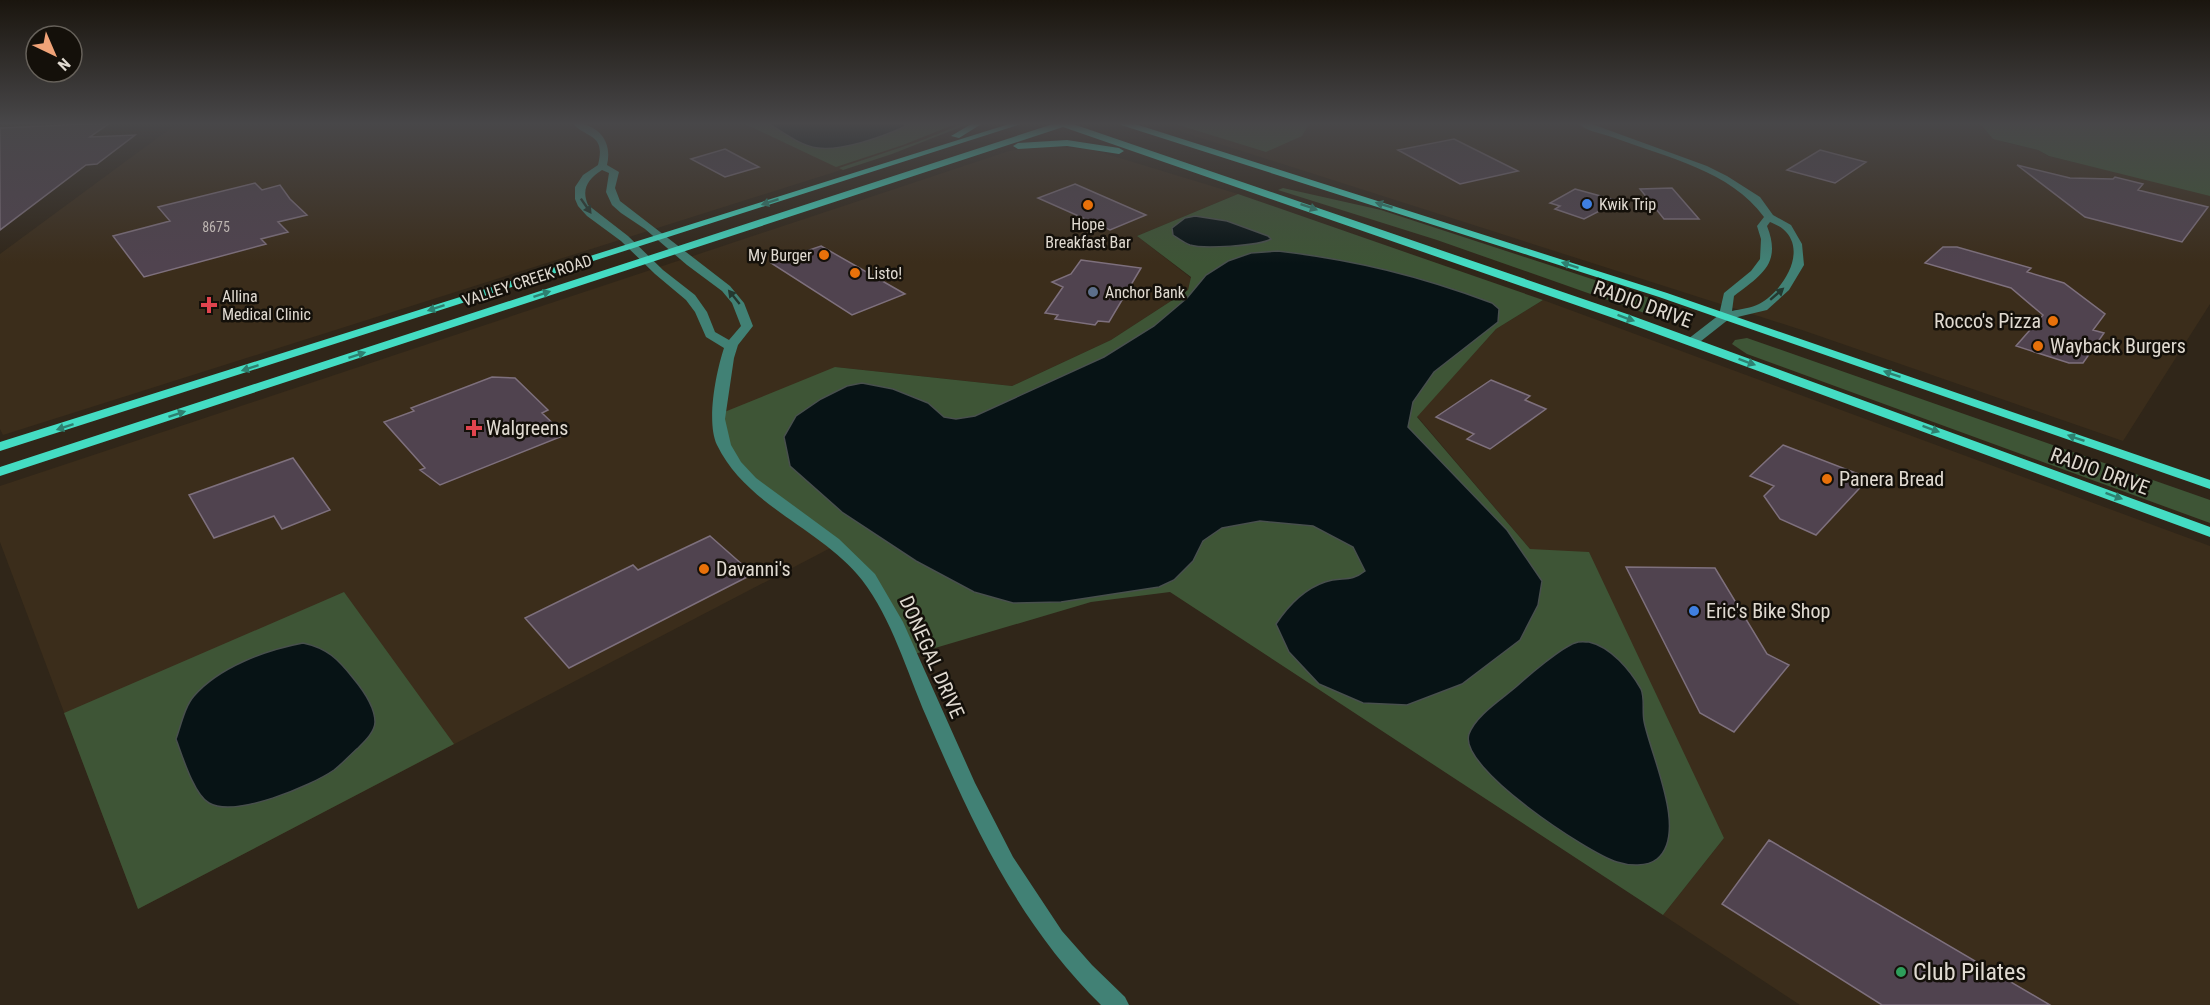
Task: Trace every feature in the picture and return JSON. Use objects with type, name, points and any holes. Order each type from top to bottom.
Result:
[{"type":"main road","name":"VALLEY CREEK ROAD","points":[[0,447],[871,170]]},
{"type":"main road","name":"VALLEY CREEK ROAD","points":[[0,472],[920,170]]},
{"type":"main road","name":"RADIO DRIVE","points":[[1197,170],[1692,342],[2210,532]]},
{"type":"main road","name":"RADIO DRIVE","points":[[1270,170],[1725,316],[2210,484]]},
{"type":"street","points":[[595,170],[587,174],[581,184],[580,198],[588,212],[632,246],[696,302],[704,314],[710,334],[730,346]]},
{"type":"street","points":[[610,170],[614,172],[610,188],[614,201],[676,250]]},
{"type":"street","points":[[1692,342],[1725,316],[1763,307],[1785,288],[1798,265],[1797,244],[1787,227],[1769,216],[1756,199],[1724,178],[1703,170]]},
{"type":"street","points":[[1725,316],[1728,295],[1759,269],[1769,255],[1769,244],[1762,226],[1769,216]]},
{"type":"street","name":"DONEGAL DRIVE","points":[[676,250],[719,281],[741,306],[747,326],[730,346],[717,416],[721,438],[732,460],[757,486],[838,544],[869,578],[890,613],[969,794],[1021,894],[1080,970],[1117,1005]]},
{"type":"shaded area","name":"Allina Medical Clinic","points":[[114,170],[841,170],[3,435],[0,429],[0,254]]},
{"type":"shaded area","points":[[952,170],[1159,170],[1238,194],[1137,236],[1191,278],[1188,290],[1111,340],[1012,386],[835,367],[838,544],[138,909],[0,542],[0,486]]},
{"type":"shaded area","points":[[1301,170],[2107,170],[2210,194],[2210,304],[2123,441],[1802,330]]},
{"type":"shaded area","points":[[1195,216],[1227,221],[1271,239],[1231,246],[1190,245],[1173,235],[1172,228],[1185,218]]},
{"type":"shaded area","points":[[1278,251],[1361,264],[1413,277],[1492,303],[1499,309],[1498,322],[1434,372],[1413,402],[1408,427],[1507,530],[1542,581],[1538,605],[1520,640],[1462,684],[1407,705],[1363,703],[1319,684],[1289,652],[1276,624],[1291,605],[1310,589],[1331,580],[1355,577],[1365,571],[1353,547],[1313,526],[1260,521],[1222,528],[1203,541],[1193,561],[1174,580],[1159,587],[1061,602],[1013,603],[974,592],[916,561],[843,513],[790,466],[784,437],[796,416],[821,399],[847,386],[862,383],[893,389],[928,403],[944,417],[956,419],[975,416],[1104,357],[1154,326],[1187,298],[1206,275],[1228,261],[1251,253]]},
{"type":"shaded area","points":[[1543,300],[2210,546],[2210,1005],[1800,1005],[1663,915],[1724,838],[1530,549],[1417,416],[1496,329]]},
{"type":"shaded area","points":[[1577,642],[1589,642],[1605,649],[1619,660],[1631,674],[1642,693],[1644,721],[1669,813],[1666,847],[1657,859],[1643,865],[1617,862],[1580,843],[1554,826],[1503,787],[1483,767],[1471,749],[1469,734],[1472,727],[1490,708],[1562,650]]},
{"type":"shaded area","points":[[303,643],[331,655],[361,688],[371,704],[374,716],[375,726],[371,733],[337,768],[308,784],[254,803],[221,807],[209,803],[198,792],[176,739],[191,700],[216,676],[230,668],[259,655]]},
{"type":"green space","points":[[2105,170],[2210,170],[2210,196]]},
{"type":"green space","points":[[1283,188],[1381,210],[1674,306],[1679,311],[1676,316],[1665,318],[1653,316],[1437,240],[1278,190]]},
{"type":"green space","points":[[1238,194],[1543,300],[1496,329],[1417,417],[1530,549],[1589,552],[1724,838],[1663,915],[1170,592],[1091,602],[908,656],[869,577],[742,472],[717,415],[835,367],[1012,386],[1111,340],[1188,290],[1191,277],[1137,236]]},
{"type":"green space","points":[[1747,338],[2210,500],[2210,523],[1747,354],[1732,344],[1735,340]]},
{"type":"green space","points":[[344,592],[454,744],[138,909],[64,713]]},
{"type":"building","points":[[0,170],[80,170],[0,230]]},
{"type":"building","points":[[712,170],[749,170],[725,177]]},
{"type":"building","points":[[1434,170],[1518,171],[1460,184]]},
{"type":"building","points":[[1787,170],[1854,170],[1835,183]]},
{"type":"building","points":[[2023,170],[2037,170],[2070,178],[2113,179],[2115,177],[2143,184],[2138,190],[2208,207],[2182,242],[2085,217]]},
{"type":"building","name":"Allina Medical Clinic","points":[[255,183],[262,190],[280,185],[290,199],[307,215],[278,222],[288,232],[261,239],[266,244],[144,277],[113,236],[170,221],[158,207]]},
{"type":"building","points":[[1075,184],[1146,215],[1110,230],[1038,198]]},
{"type":"building","name":"Kwik Trip","points":[[1672,188],[1699,219],[1664,219],[1640,189]]},
{"type":"building","name":"Kwik Trip","points":[[1575,189],[1619,201],[1584,219],[1555,209],[1560,206],[1550,203]]},
{"type":"building","points":[[821,246],[905,294],[852,315],[771,263]]},
{"type":"building","points":[[1943,247],[1957,247],[2031,268],[2027,272],[2064,283],[2105,314],[2093,330],[2104,333],[2083,363],[2069,363],[2016,346],[2043,315],[2011,288],[1925,263]]},
{"type":"building","name":"Anchor Bank","points":[[1081,260],[1141,268],[1109,322],[1098,321],[1095,325],[1055,319],[1058,315],[1045,313],[1063,287],[1052,282],[1071,274]]},
{"type":"building","name":"Walgreens","points":[[492,377],[515,378],[548,410],[542,413],[565,435],[440,485],[420,470],[425,468],[384,422],[414,411],[411,408]]},
{"type":"building","points":[[1491,380],[1530,396],[1525,400],[1546,409],[1490,449],[1467,439],[1474,434],[1436,417]]},
{"type":"building","points":[[1783,445],[1869,478],[1816,535],[1780,519],[1764,496],[1774,486],[1750,476]]},
{"type":"building","points":[[293,458],[330,510],[282,529],[274,516],[214,538],[189,495]]},
{"type":"building","points":[[710,536],[753,574],[569,668],[525,618],[633,565],[638,570]]},
{"type":"building","name":"Eric's Bike Shop","points":[[1626,567],[1715,568],[1767,654],[1789,665],[1734,732],[1700,713]]},
{"type":"building","points":[[1769,840],[2050,1005],[1882,1005],[1722,904]]},
{"type":"place","name":"Kwik Trip","points":[[1587,204]]},
{"type":"place","name":"Hope Breakfast Bar","points":[[1088,205]]},
{"type":"place","name":"My Burger","points":[[824,255]]},
{"type":"place","name":"Listo!","points":[[855,273]]},
{"type":"place","name":"Anchor Bank","points":[[1093,292]]},
{"type":"place","name":"Allina Medical Clinic","points":[[209,305]]},
{"type":"place","name":"Rocco's Pizza","points":[[2053,321]]},
{"type":"place","name":"Wayback Burgers","points":[[2038,346]]},
{"type":"place","name":"Walgreens","points":[[474,428]]},
{"type":"place","name":"Panera Bread","points":[[1827,479]]},
{"type":"place","name":"Davanni's","points":[[704,569]]},
{"type":"place","name":"Eric's Bike Shop","points":[[1694,611]]},
{"type":"place","name":"Club Pilates","points":[[1901,972]]}]
